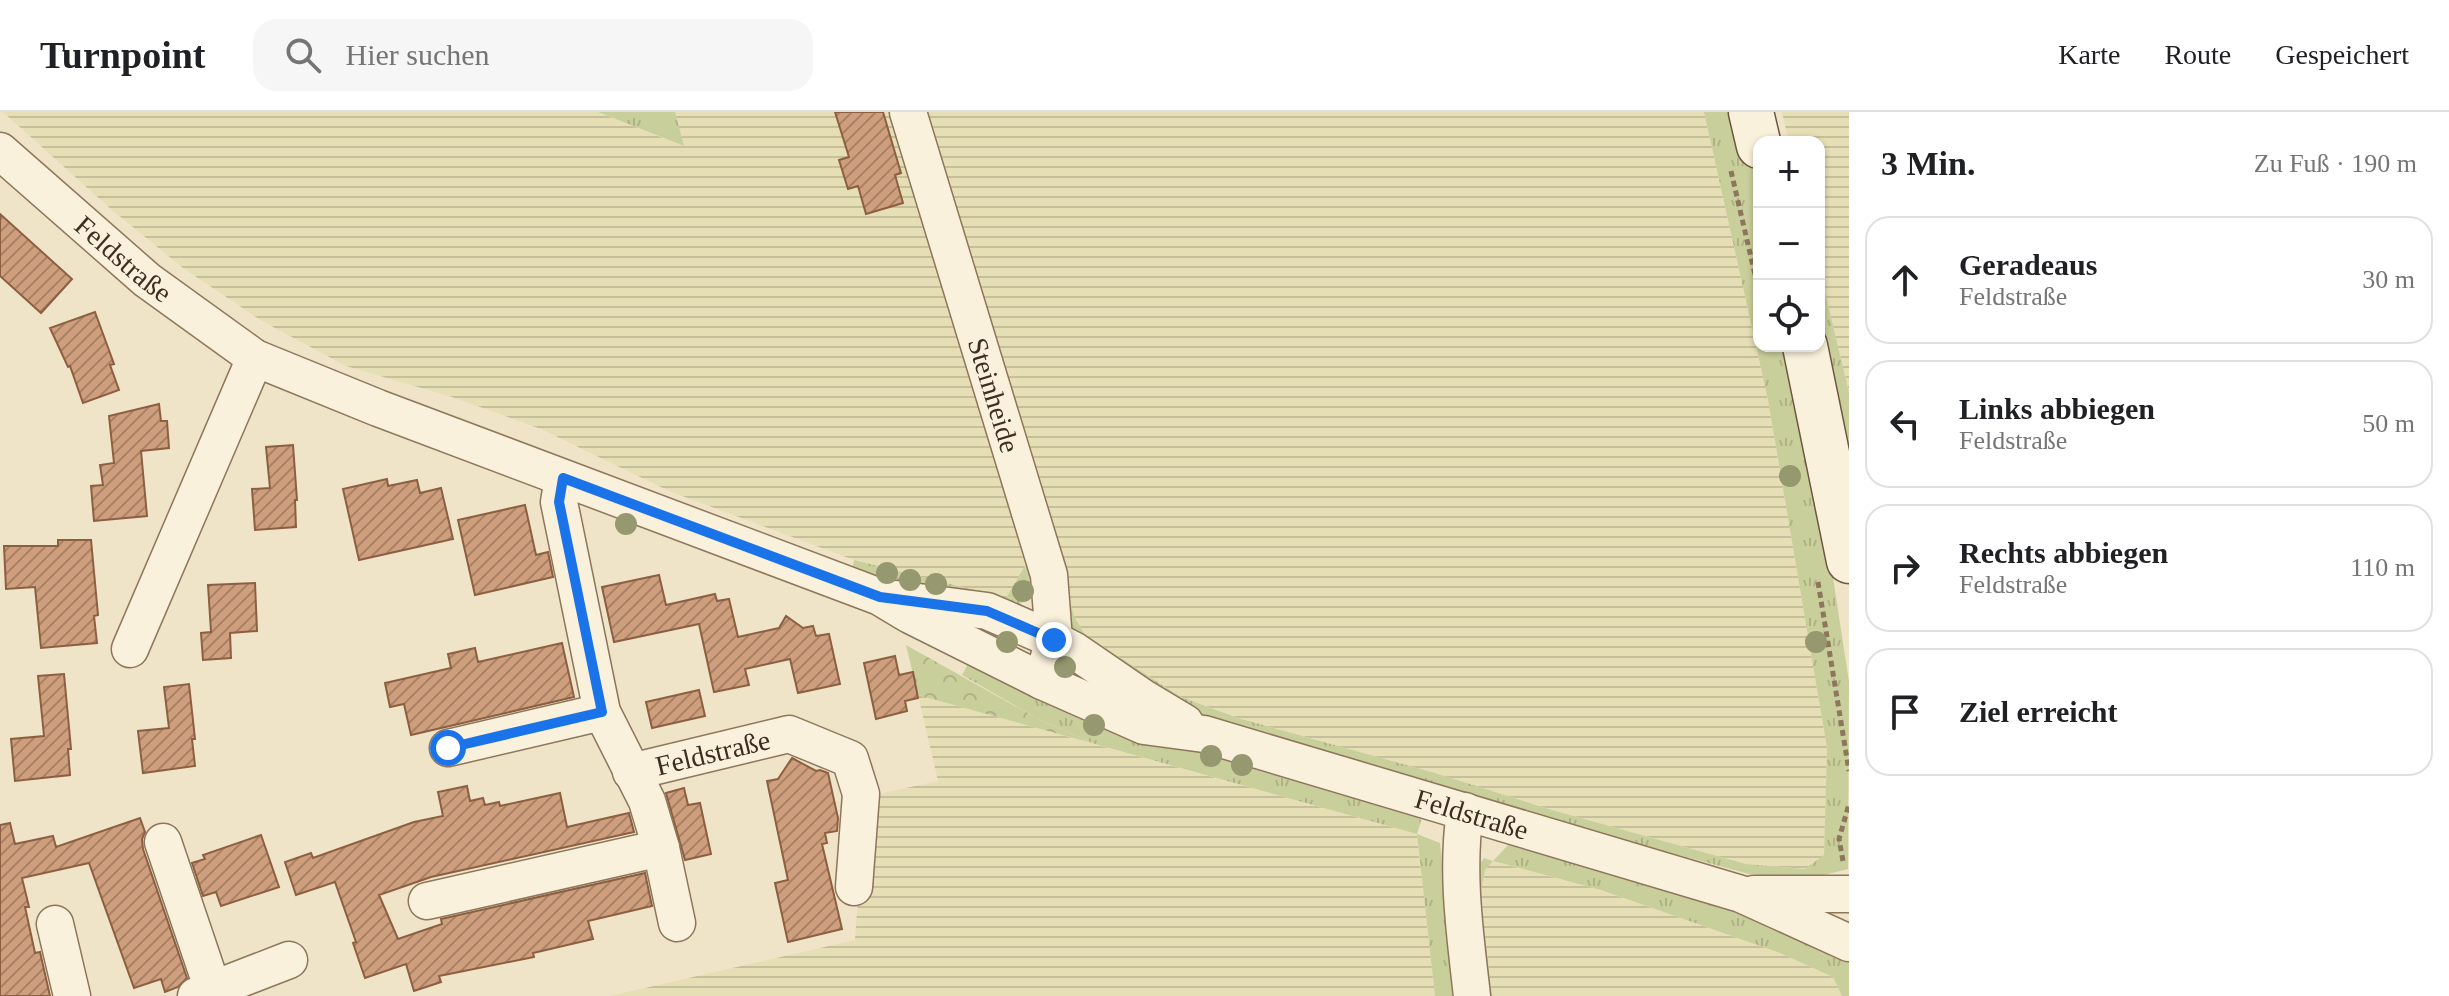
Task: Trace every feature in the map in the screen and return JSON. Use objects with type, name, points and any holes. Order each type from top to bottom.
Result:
[{"type":"street","name":"Steinheide","points":[[908,112],[1049,575],[1054,640],[1042,681]]},
{"type":"street","points":[[1743,152],[1751,112]]},
{"type":"street","name":"Feldstraße","points":[[0,151],[147,280],[255,358],[378,408],[880,597],[1042,681],[1144,726],[1204,734],[1741,894],[1849,943]]},
{"type":"street","points":[[1806,352],[1849,561]]},
{"type":"street","points":[[130,649],[255,358]]},
{"type":"street","name":"Feldstraße","points":[[563,478],[559,502],[602,712],[647,801],[677,923]]},
{"type":"street","name":"Feldstraße","points":[[880,597],[987,611],[1075,651],[1145,699],[1204,734]]},
{"type":"street","points":[[448,748],[602,712]]},
{"type":"street","name":"Feldstraße","points":[[631,772],[789,734],[850,759],[861,794],[854,887]]},
{"type":"street","points":[[1465,811],[1461,839],[1461,902],[1472,996]]},
{"type":"street","points":[[163,842],[204,993],[289,960]]},
{"type":"street","points":[[427,901],[661,848]]},
{"type":"street","name":"Feldstraße","points":[[1741,894],[1849,894]]},
{"type":"street","points":[[55,924],[72,996]]},
{"type":"path","points":[[1743,152],[1758,280]]},
{"type":"path","points":[[1849,804],[1839,839],[1849,894]]},
{"type":"shaded area","points":[[3,112],[598,112],[683,146],[675,112],[898,112],[1032,554],[1006,598],[854,560],[669,491],[541,429],[452,397],[346,366],[262,321],[183,268],[112,210]]},
{"type":"shaded area","points":[[919,112],[1704,112],[1753,332],[1753,352],[1757,352],[1768,400],[1827,748],[1824,856],[1805,869],[1746,864],[1238,718],[1181,697],[1085,635],[1074,616]]},
{"type":"shaded area","points":[[1782,112],[1849,112],[1849,392],[1825,292],[1825,136],[1788,136]]},
{"type":"shaded area","points":[[918,695],[1417,834],[1435,996],[610,996],[855,940],[865,797],[938,781]]},
{"type":"shaded area","points":[[1492,861],[1601,890],[1780,953],[1833,977],[1842,996],[1492,996],[1480,896],[1485,870]]},
{"type":"green space","points":[[598,112],[675,112],[684,146]]},
{"type":"green space","points":[[1704,112],[1739,112],[1753,169],[1753,332]]},
{"type":"green space","points":[[1825,292],[1849,392],[1849,451],[1825,344]]},
{"type":"green space","points":[[1757,352],[1795,352],[1806,400],[1849,682],[1848,869],[1808,879],[1749,874],[1201,720],[1094,654],[1071,627],[1051,538],[1074,616],[1085,635],[1181,697],[1238,718],[1746,864],[1805,869],[1824,855],[1827,748]]},
{"type":"green space","points":[[1032,554],[1034,588],[1018,607],[1000,608],[851,574],[854,560],[1006,598]]},
{"type":"green space","points":[[906,645],[1040,720],[1095,744],[918,695]]},
{"type":"green space","points":[[970,660],[1425,808],[1417,834],[1095,744],[1040,720],[962,675]]},
{"type":"green space","points":[[1417,834],[1440,843],[1458,996],[1435,996]]},
{"type":"green space","points":[[1509,844],[1536,845],[1772,926],[1849,958],[1849,996],[1842,996],[1833,977],[1780,953],[1601,890],[1493,861]]},
{"type":"green space","points":[[1484,858],[1493,861],[1485,870],[1480,896],[1492,996],[1484,996],[1475,870]]},
{"type":"building","points":[[835,112],[883,112],[901,173],[895,175],[903,203],[866,214],[858,186],[848,189],[839,160],[849,157]]},
{"type":"building","points":[[0,214],[72,279],[41,313],[0,276]]},
{"type":"building","points":[[95,312],[114,364],[110,365],[119,390],[83,403],[70,366],[50,328]]},
{"type":"building","points":[[159,404],[161,421],[167,421],[169,448],[141,451],[147,516],[94,521],[91,486],[103,485],[100,465],[114,463],[109,416]]},
{"type":"building","points":[[293,445],[296,527],[255,530],[252,489],[270,488],[266,447]]},
{"type":"building","points":[[387,479],[388,486],[417,480],[420,493],[441,488],[453,539],[359,560],[343,489]]},
{"type":"building","points":[[525,505],[536,555],[548,552],[553,577],[475,595],[458,520]]},
{"type":"building","points":[[58,540],[91,540],[98,615],[94,616],[97,643],[41,648],[35,587],[6,589],[4,546],[58,546]]},
{"type":"building","points":[[659,575],[666,605],[715,594],[717,601],[729,599],[738,637],[779,628],[786,616],[803,628],[813,626],[816,636],[829,634],[840,684],[798,693],[790,659],[745,669],[749,685],[714,692],[699,624],[614,642],[602,587]]},
{"type":"building","points":[[255,583],[257,631],[230,633],[231,658],[203,660],[201,633],[211,632],[208,585]]},
{"type":"building","points":[[562,643],[574,697],[411,735],[404,704],[390,707],[385,683],[451,668],[448,654],[475,648],[478,662]]},
{"type":"building","points":[[895,656],[899,675],[913,672],[918,698],[905,701],[907,711],[876,719],[864,663]]},
{"type":"building","points":[[64,674],[71,749],[68,749],[70,775],[15,781],[11,739],[44,736],[38,676]]},
{"type":"building","points":[[189,684],[195,766],[143,773],[138,731],[169,728],[164,687]]},
{"type":"building","points":[[699,690],[705,716],[652,728],[646,702]]},
{"type":"building","points":[[792,758],[816,771],[828,773],[838,818],[837,831],[825,833],[827,843],[822,844],[842,929],[788,942],[775,883],[788,880],[767,781],[778,779]]},
{"type":"building","points":[[467,786],[470,801],[483,798],[485,805],[499,802],[500,806],[560,793],[567,827],[629,813],[634,832],[431,877],[379,895],[398,939],[442,924],[441,919],[645,873],[652,906],[588,921],[593,939],[533,953],[534,957],[439,976],[441,982],[414,991],[406,964],[365,978],[335,882],[296,895],[285,862],[311,853],[313,858],[414,822],[443,816],[438,792]]},
{"type":"building","points":[[684,788],[688,805],[700,803],[711,854],[685,860],[666,793]]},
{"type":"building","points":[[140,818],[145,832],[143,849],[187,978],[178,987],[165,992],[161,979],[134,988],[89,863],[22,878],[35,953],[40,952],[50,996],[0,996],[0,825],[10,823],[15,844],[53,836],[56,847]]},
{"type":"building","points":[[261,835],[279,887],[221,906],[216,892],[203,896],[192,863],[205,859],[203,855]]},
{"type":"route","points":[[448,748],[602,712],[559,502],[563,478],[880,597],[987,611],[1054,640]]}]
